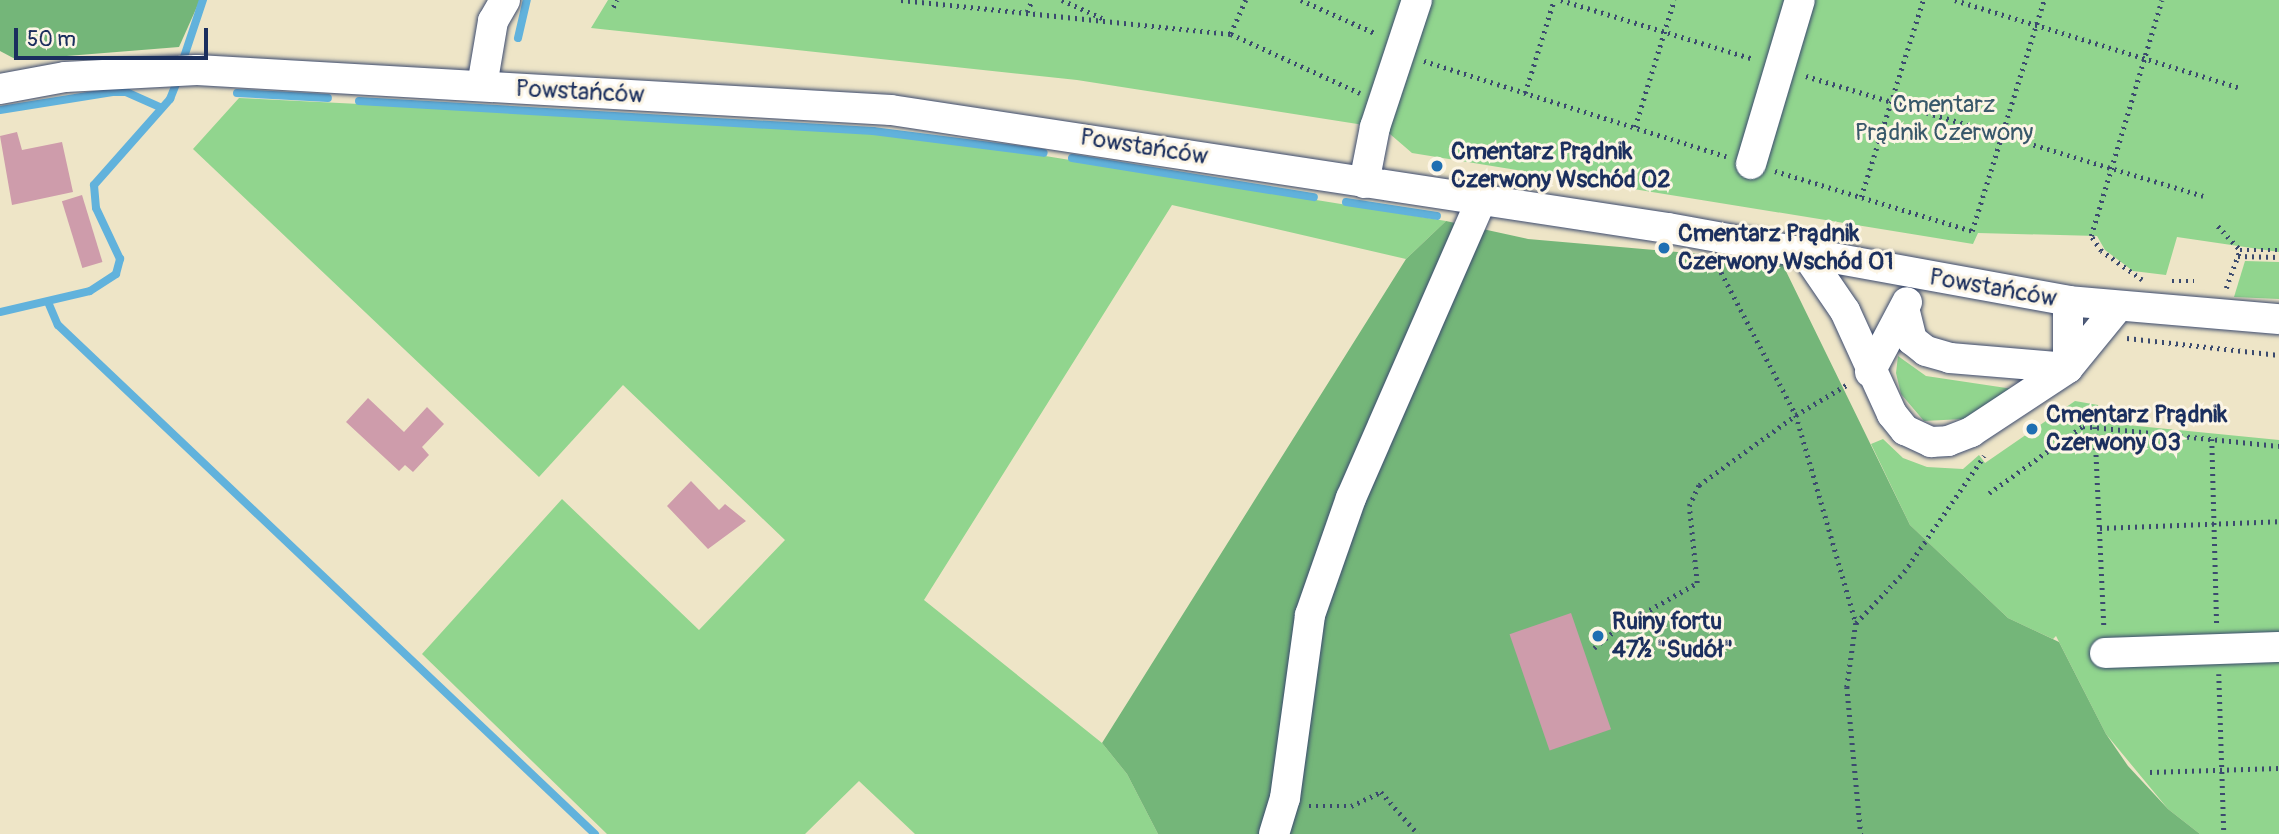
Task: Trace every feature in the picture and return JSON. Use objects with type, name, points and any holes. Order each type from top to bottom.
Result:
[{"type":"street","points":[[482,86],[493,21],[505,0]]},
{"type":"street","points":[[1364,183],[1383,103],[1417,0]]},
{"type":"street","points":[[1751,164],[1801,0]]},
{"type":"street","name":"Powstańców","points":[[0,89],[65,77],[197,70],[891,110],[1702,234],[1913,275],[2068,301],[2279,319]]},
{"type":"street","points":[[1274,834],[1285,798],[1310,615],[1351,498],[1481,200]]},
{"type":"street","points":[[1805,254],[1845,310],[1870,372],[1892,414],[1919,438],[1948,441],[1971,432],[2068,368],[2118,307]]},
{"type":"street","points":[[1870,372],[1905,312],[1913,275]]},
{"type":"street","points":[[2068,301],[2068,368]]},
{"type":"street","points":[[1905,312],[1912,340],[1926,351],[2068,368]]},
{"type":"street","points":[[2105,653],[2279,647]]},
{"type":"path","points":[[613,7],[617,0]]},
{"type":"path","points":[[901,0],[1231,34],[1383,103]]},
{"type":"path","points":[[1027,12],[1032,0]]},
{"type":"path","points":[[1062,0],[1111,22]]},
{"type":"path","points":[[1231,34],[1246,0]]},
{"type":"path","points":[[1301,0],[1401,49],[1525,93],[1972,231],[2044,0]]},
{"type":"path","points":[[1525,93],[1554,0]]},
{"type":"path","points":[[1561,0],[2203,196]]},
{"type":"path","points":[[1635,127],[1674,0]]},
{"type":"path","points":[[1861,197],[1923,0]]},
{"type":"path","points":[[1955,0],[2238,87]]},
{"type":"path","points":[[2148,284],[2101,251],[2091,236],[2162,0]]},
{"type":"path","points":[[2218,226],[2240,250],[2279,250]]},
{"type":"path","points":[[1702,234],[1796,415],[1856,623],[1847,687],[1861,834]]},
{"type":"path","points":[[2221,286],[2228,288],[2240,250]]},
{"type":"path","points":[[2238,256],[2279,257]]},
{"type":"path","points":[[2177,278],[2201,283]]},
{"type":"path","points":[[1594,648],[1619,627],[1697,583],[1689,506],[1699,485],[1796,415],[1870,372]]},
{"type":"path","points":[[1989,493],[2083,426],[2279,446]]},
{"type":"path","points":[[2095,427],[2105,653]]},
{"type":"path","points":[[1856,623],[1903,572],[1983,460],[1984,448],[1971,432]]},
{"type":"path","points":[[2100,528],[2279,521]]},
{"type":"path","points":[[2150,772],[2279,768]]},
{"type":"path","points":[[1285,798],[1313,807],[1351,806],[1381,792],[1418,834]]},
{"type":"green space","points":[[0,0],[200,0],[179,47],[17,60],[0,51]]},
{"type":"green space","name":"Cmentarz Prądnik Czerwony","points":[[608,0],[2279,0],[2279,252],[2177,237],[2166,275],[2133,271],[2105,250],[2097,236],[1978,233],[1973,244],[1412,153],[1383,128],[1077,80],[591,28]]},
{"type":"green space","points":[[239,98],[886,130],[1446,221],[1406,259],[1172,205],[924,600],[1102,743],[1127,774],[1158,834],[915,834],[859,781],[805,834],[607,834],[422,654],[562,499],[699,630],[785,540],[623,385],[539,477],[193,149]]},
{"type":"green space","points":[[1446,221],[1528,239],[1781,261],[1910,525],[2008,618],[2059,642],[2106,734],[2128,766],[2168,809],[2200,834],[1158,834],[1127,774],[1102,743],[1406,259]]},
{"type":"green space","points":[[2245,261],[2279,262],[2279,299],[2234,297]]},
{"type":"green space","points":[[1898,356],[1926,376],[2013,389],[1963,419],[1924,421],[1901,394],[1896,373]]},
{"type":"green space","points":[[2075,401],[2098,405],[2097,422],[2279,440],[2279,834],[2200,834],[2168,809],[2106,734],[2056,636],[2053,639],[2008,618],[1910,525],[1871,444],[1883,439],[1903,458],[1927,467],[1963,469],[1979,455],[1985,463]]},
{"type":"building","points":[[17,132],[22,150],[62,142],[73,192],[12,205],[0,136]]},
{"type":"building","points":[[82,195],[102,262],[82,268],[62,201]]},
{"type":"building","points":[[368,398],[404,432],[427,407],[444,424],[422,447],[429,455],[413,472],[405,465],[399,471],[346,422]]},
{"type":"building","points":[[691,481],[719,510],[725,504],[746,521],[708,549],[667,506]]},
{"type":"building","points":[[1571,613],[1611,729],[1550,750],[1510,634]]},
{"type":"waterway","points":[[181,66],[203,0]]},
{"type":"waterway","points":[[518,38],[527,0]]},
{"type":"waterway","points":[[0,312],[90,291],[116,274],[120,259],[96,208],[94,185],[170,99],[178,79]]},
{"type":"waterway","points":[[0,110],[113,92],[126,92],[162,108]]},
{"type":"waterway","points":[[237,93],[328,98]]},
{"type":"waterway","points":[[359,101],[873,131],[1044,153]]},
{"type":"waterway","points":[[1072,158],[1314,197]]},
{"type":"waterway","points":[[1346,202],[1437,216]]},
{"type":"waterway","points":[[48,302],[58,325],[595,834]]},
{"type":"place","name":"Cmentarz Prądnik Czerwony Wschód 02","points":[[1437,166]]},
{"type":"place","name":"Cmentarz Prądnik Czerwony Wschód 01","points":[[1664,248]]},
{"type":"place","name":"Cmentarz Prądnik Czerwony 03","points":[[2032,429]]},
{"type":"place","name":"Ruiny fortu 47½ \"Sudół\"","points":[[1598,636]]}]
